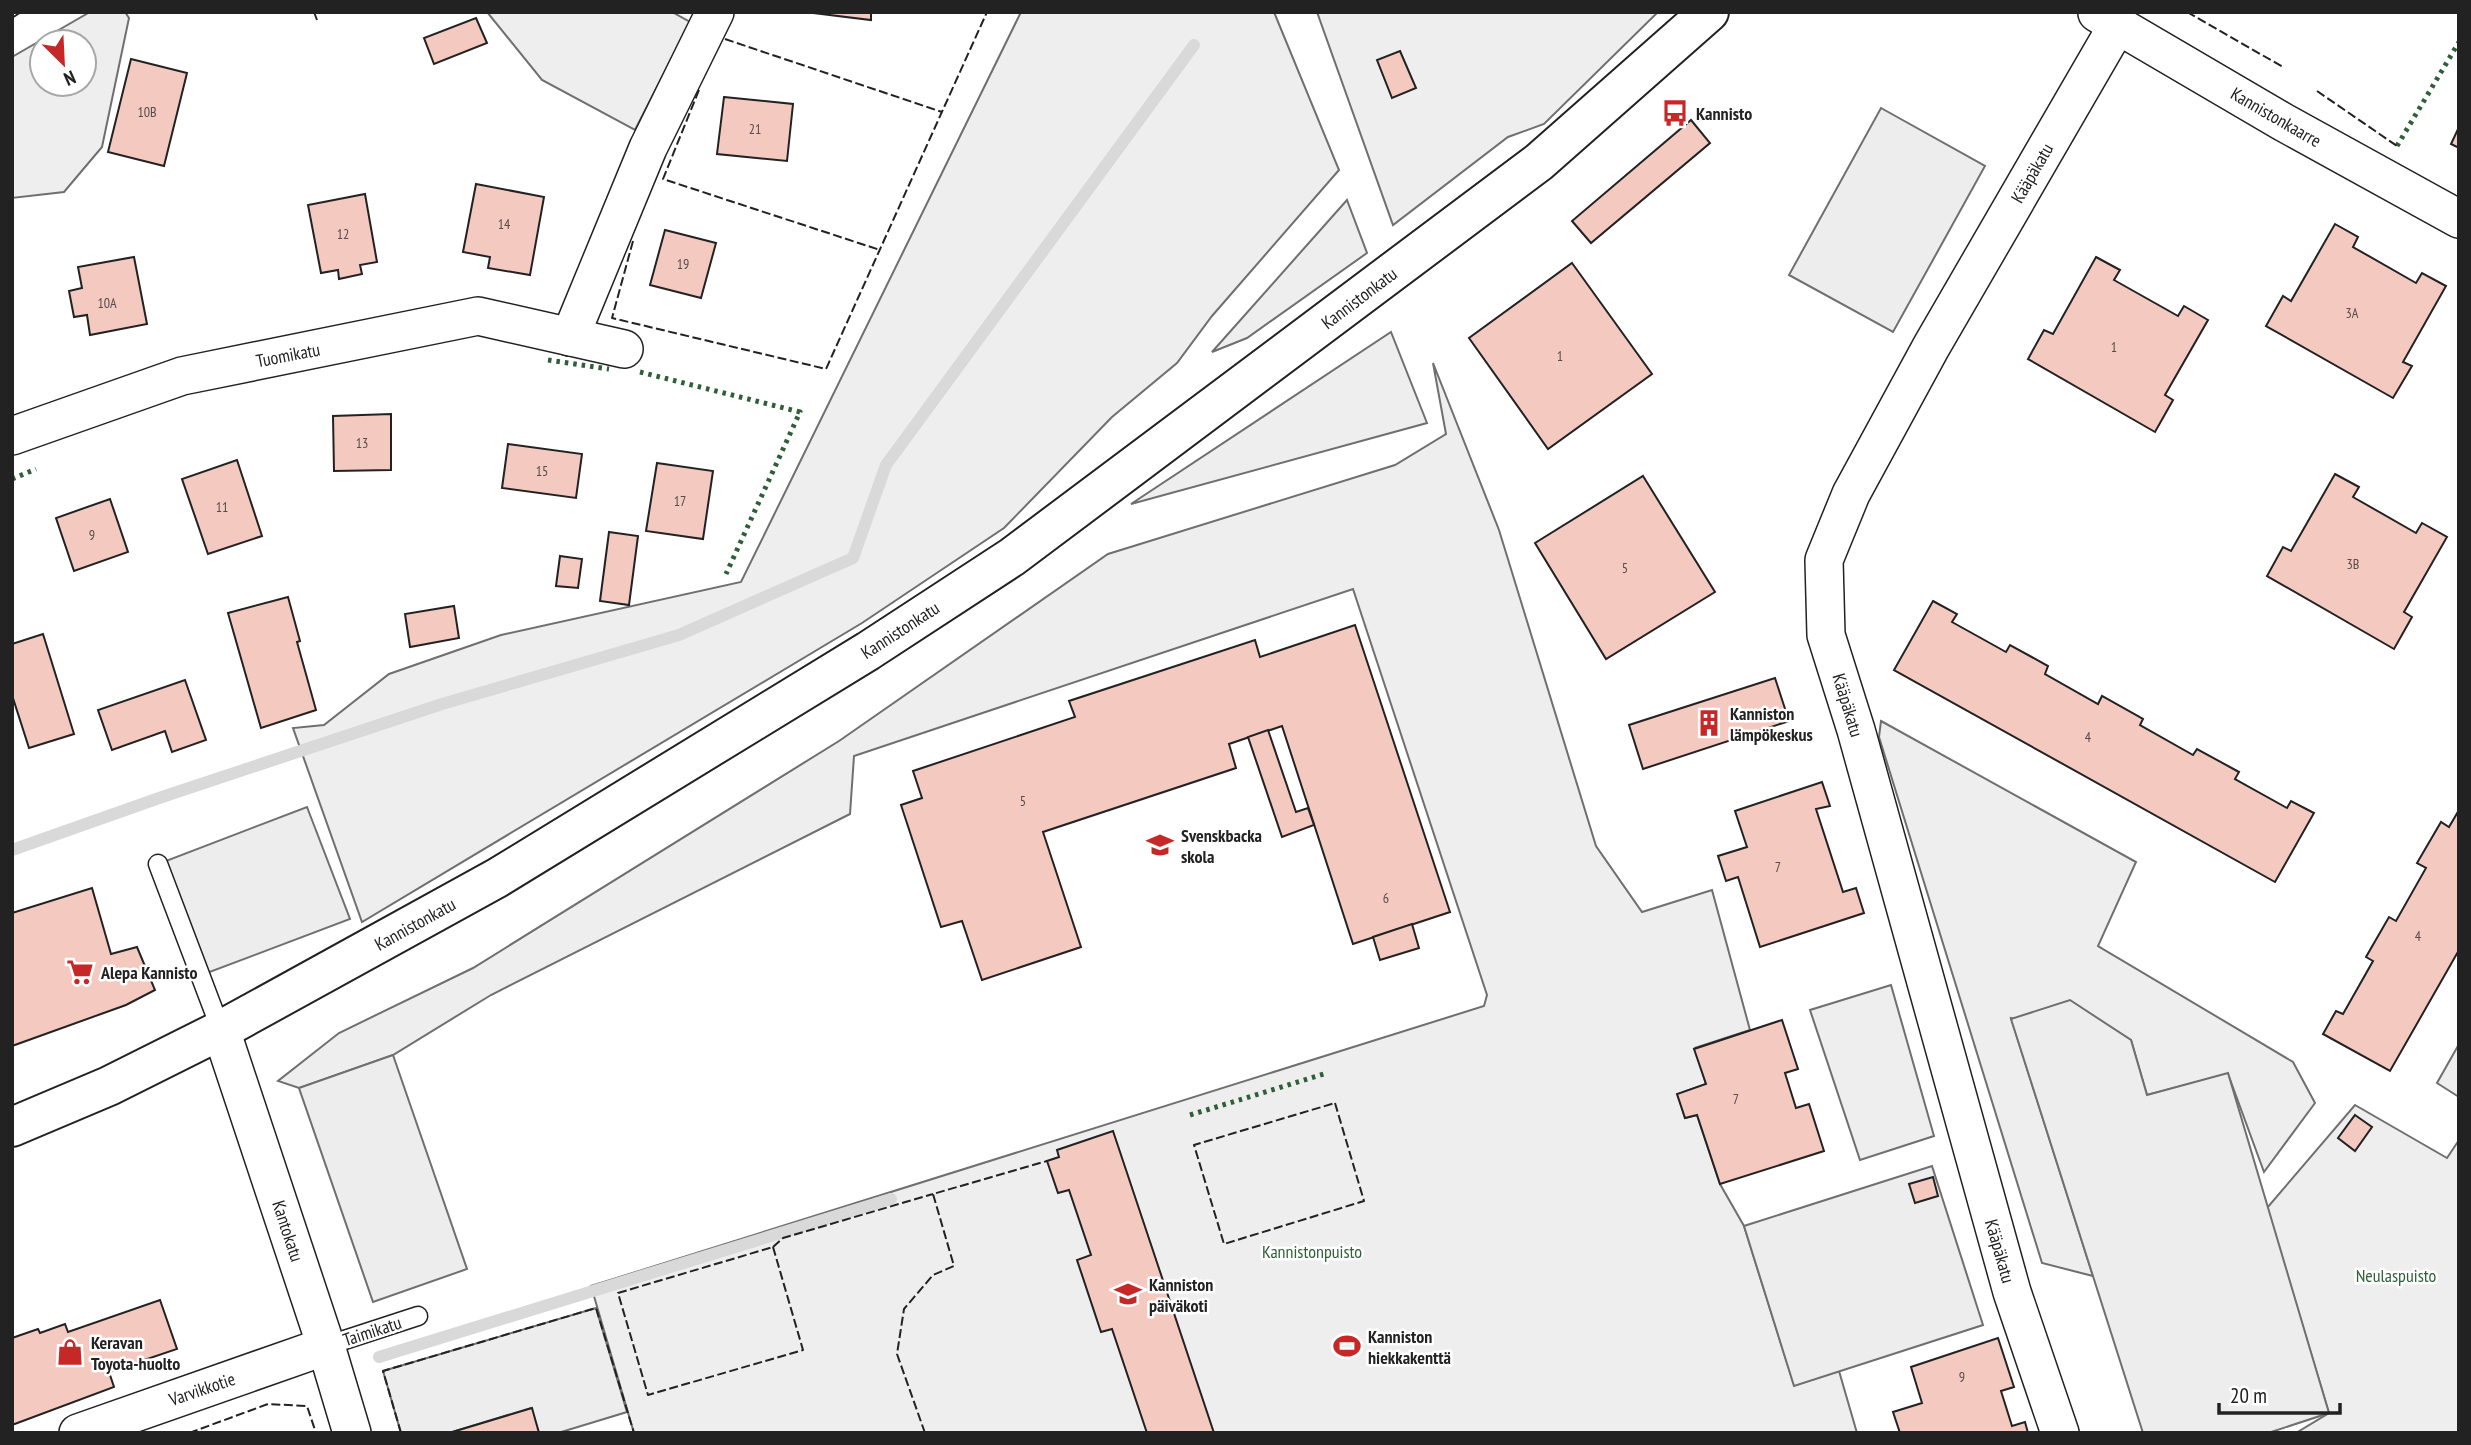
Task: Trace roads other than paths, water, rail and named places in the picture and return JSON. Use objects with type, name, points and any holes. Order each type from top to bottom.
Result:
[{"type":"street","points":[[570,337],[648,148],[715,12]]},
{"type":"street","name":"Kannistonkatu","points":[[12,1127],[109,1086],[221,1030],[497,878],[868,651],[1012,557],[1539,162],[1709,12]]},
{"type":"street","name":"Kannistonkaarre","points":[[2107,19],[2283,122],[2459,219]]},
{"type":"street","name":"Kääpäkatu","points":[[2060,1433],[2012,1292],[1856,730],[1826,635],[1824,560],[1851,494],[2107,19]]},
{"type":"street","name":"Tuomikatu","points":[[12,436],[182,376],[478,316],[624,349]]},
{"type":"street","name":"Kantokatu","points":[[221,1030],[326,1346],[352,1433]]},
{"type":"street","name":"Varvikkotie","points":[[78,1433],[326,1346]]},
{"type":"lane","points":[[158,864],[221,1030]]},
{"type":"lane","name":"Taimikatu","points":[[326,1346],[418,1316]]},
{"type":"waterway","points":[[12,850],[442,704],[679,635],[853,558],[886,465],[1194,45]]},
{"type":"waterway","points":[[379,1357],[891,1199]]},
{"type":"place","name":"Kannisto","points":[[1675,113]]},
{"type":"place","name":"Kanniston lämpökeskus","points":[[1709,723]]},
{"type":"place","name":"Svenskbacka skola","points":[[1160,845]]},
{"type":"place","name":"Alepa Kannisto","points":[[80,972]]},
{"type":"place","name":"Kanniston päiväkoti","points":[[1128,1294]]},
{"type":"place","name":"Kanniston hiekkakenttä","points":[[1347,1346]]},
{"type":"place","name":"Keravan Toyota-huolto","points":[[70,1352]]},
{"type":"park label","name":"Kannistonpuisto","points":[[1312,1251]]},
{"type":"park label","name":"Neulaspuisto","points":[[2396,1275]]}]
